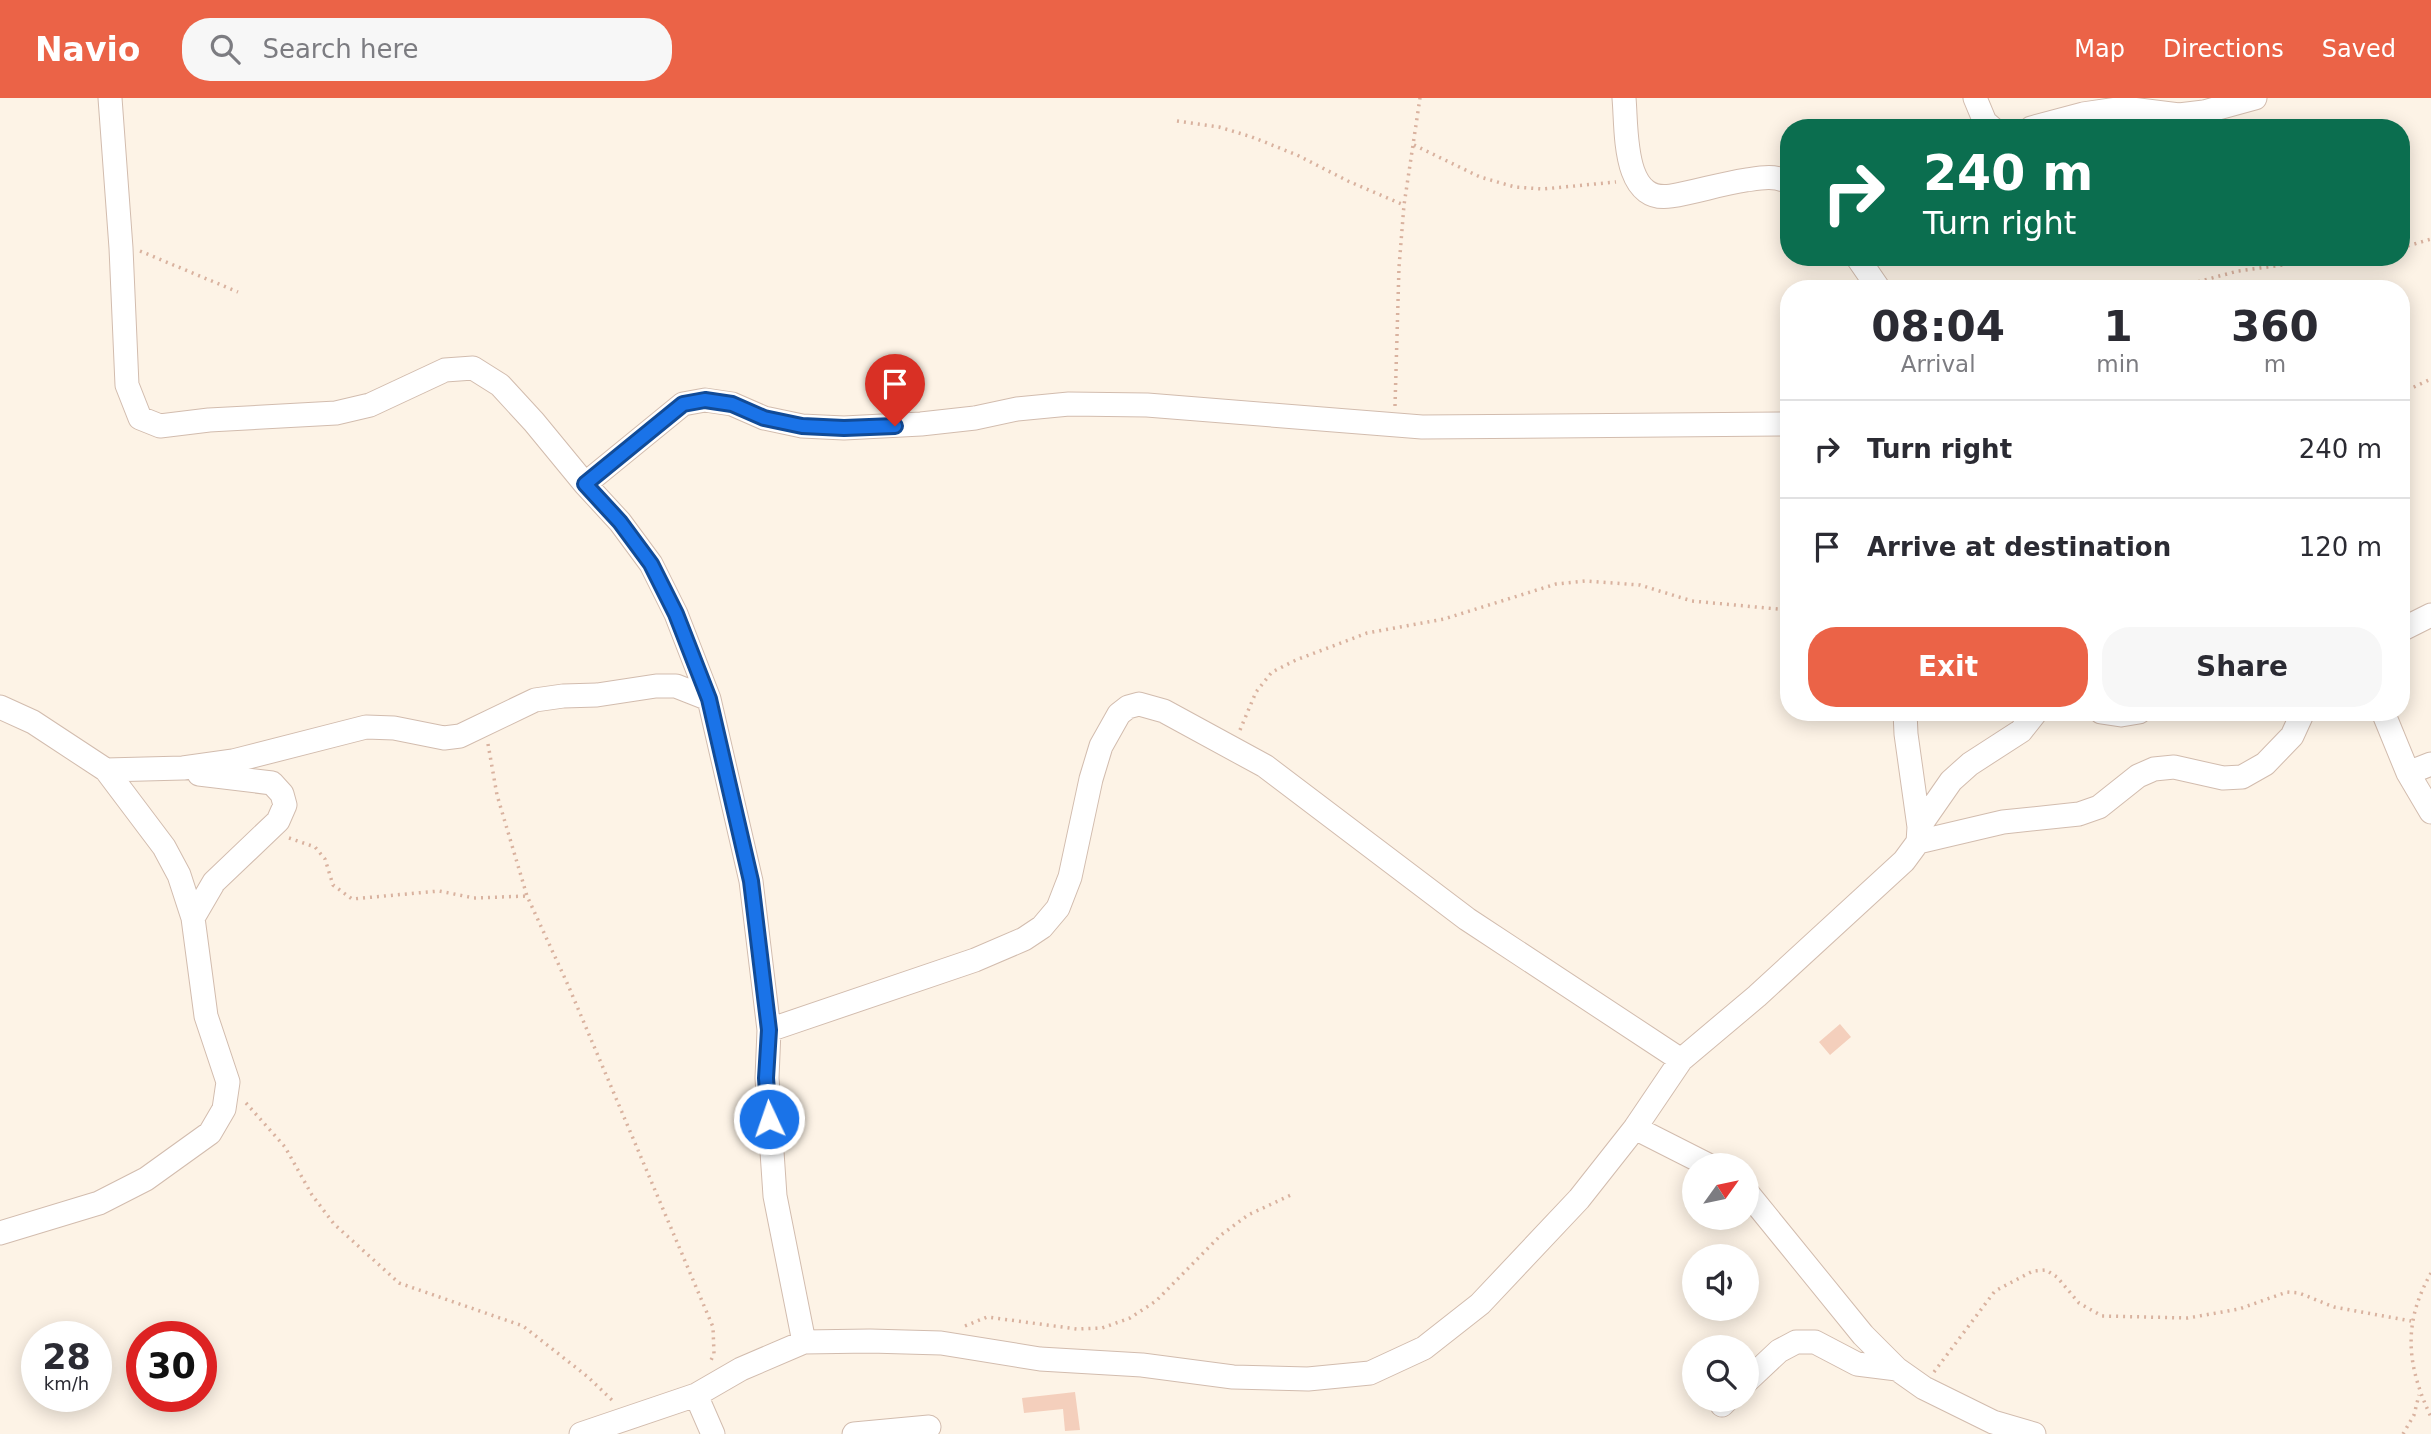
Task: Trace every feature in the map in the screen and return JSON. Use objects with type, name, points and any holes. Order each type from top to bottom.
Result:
[{"type":"street","points":[[110,98],[121,248],[127,385],[140,418],[159,426],[209,420],[336,413],[370,405],[445,370],[473,368],[500,385],[534,422],[620,522],[651,564],[676,614],[709,699],[751,881],[769,1030],[766,1078],[775,1196],[804,1342]]},
{"type":"street","points":[[1624,98],[1629,153],[1635,181],[1648,194],[1668,197],[1714,185],[1767,177],[1780,180]]},
{"type":"street","points":[[1975,98],[1984,119]]},
{"type":"street","points":[[2064,119],[2124,108],[2179,115],[2204,112],[2255,98]]},
{"type":"street","points":[[585,484],[683,404],[705,400],[732,404],[764,418],[802,426],[844,428],[921,424],[1069,404],[1147,405],[1422,427],[1780,424]]},
{"type":"street","points":[[2410,626],[2431,615]]},
{"type":"street","points":[[106,769],[183,768],[233,761],[366,727],[394,728],[444,738],[460,736],[535,700],[563,696],[676,686],[709,699]]},
{"type":"street","points":[[769,1030],[975,960],[1024,939],[1042,927],[1058,908],[1070,877],[1091,779],[1101,746],[1119,714],[1128,707],[1139,704],[1164,711],[1265,766],[1467,919],[1681,1060]]},
{"type":"street","points":[[0,707],[33,722],[106,769],[164,847],[179,875],[192,918],[206,1016],[228,1082],[224,1109],[210,1133],[146,1179],[99,1203],[0,1233]]},
{"type":"street","points":[[1905,721],[1919,834]]},
{"type":"street","points":[[581,1434],[696,1395],[741,1369],[804,1342],[870,1340],[941,1343],[1040,1359],[1142,1365],[1233,1377],[1308,1379],[1370,1373],[1424,1348],[1480,1304],[1579,1199],[1636,1128],[1681,1060],[1757,996],[1905,861],[1951,781],[1970,764],[2021,731],[2029,721]]},
{"type":"street","points":[[1919,834],[2079,814],[2099,807],[2138,776],[2154,769],[2174,767],[2223,778],[2242,776],[2265,764],[2292,736],[2299,721]]},
{"type":"street","points":[[2387,721],[2409,773],[2431,812]]},
{"type":"street","points":[[2409,773],[2431,764]]},
{"type":"street","points":[[183,768],[189,773],[272,783],[282,794],[285,805],[278,821],[214,882],[192,918]]},
{"type":"street","points":[[1636,1128],[1682,1153]]},
{"type":"street","points":[[1759,1207],[1863,1335],[1897,1369],[1924,1388],[1993,1422],[2034,1434]]},
{"type":"street","points":[[1759,1370],[1779,1351],[1796,1342],[1815,1342],[1857,1364],[1897,1369]]},
{"type":"street","points":[[696,1395],[713,1434]]},
{"type":"street","points":[[854,1434],[929,1427]]},
{"type":"path","points":[[1395,425],[1395,336],[1404,205],[1420,98]]},
{"type":"path","points":[[1177,121],[1219,127],[1252,137],[1404,205]]},
{"type":"path","points":[[1414,145],[1480,177],[1515,187],[1543,189],[1635,181]]},
{"type":"path","points":[[2410,245],[2431,239]]},
{"type":"path","points":[[121,248],[143,251],[238,292]]},
{"type":"path","points":[[2204,280],[2238,271],[2275,266]]},
{"type":"path","points":[[2410,389],[2431,379]]},
{"type":"path","points":[[1234,749],[1244,717],[1256,692],[1272,672],[1367,634],[1444,619],[1556,584],[1585,581],[1640,585],[1692,601],[1780,609]]},
{"type":"path","points":[[484,725],[497,795],[527,896],[574,998],[713,1327],[714,1354],[696,1395]]},
{"type":"path","points":[[266,832],[315,847],[325,859],[333,885],[352,899],[439,891],[474,898],[527,896]]},
{"type":"path","points":[[228,1082],[285,1147],[312,1195],[334,1224],[399,1283],[523,1326],[588,1377],[629,1416]]},
{"type":"path","points":[[941,1343],[954,1331],[988,1317],[1077,1329],[1102,1328],[1130,1318],[1156,1301],[1221,1235],[1248,1215],[1293,1194]]},
{"type":"path","points":[[1924,1388],[1941,1359],[1996,1291],[2033,1270],[2046,1270],[2057,1277],[2079,1303],[2102,1316],[2188,1318],[2239,1309],[2287,1292],[2299,1293],[2334,1307],[2411,1321]]},
{"type":"path","points":[[2431,1273],[2411,1321],[2410,1360],[2431,1417]]},
{"type":"path","points":[[2403,1434],[2414,1415],[2420,1393]]},
{"type":"building","points":[[1840,1024],[1851,1037],[1830,1055],[1819,1042]]},
{"type":"building","points":[[1075,1392],[1080,1430],[1065,1431],[1063,1409],[1024,1413],[1022,1398]]},
{"type":"route","points":[[769,1119],[766,1078],[769,1030],[751,881],[709,699],[676,614],[651,564],[620,522],[585,484],[683,404],[705,400],[732,404],[764,418],[802,426],[895,426]]}]
